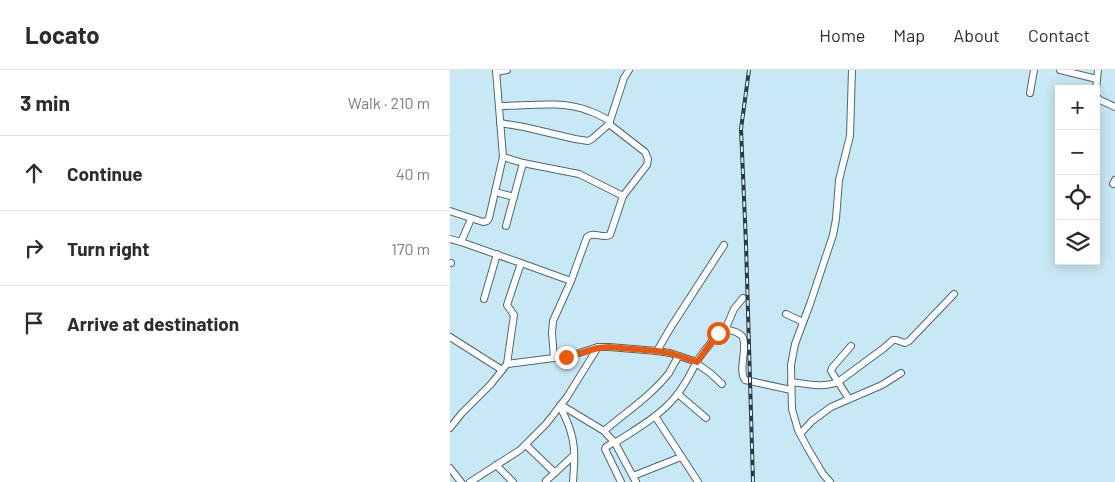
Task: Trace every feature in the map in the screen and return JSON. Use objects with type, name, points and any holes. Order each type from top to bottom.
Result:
[{"type":"street","points":[[450,211],[483,222],[488,220],[503,157],[496,71],[507,70]]},
{"type":"street","points":[[500,124],[524,127],[575,139],[588,140],[595,138],[609,122],[624,78],[629,70]]},
{"type":"street","points":[[830,482],[823,474],[800,434],[792,409],[791,365],[793,350],[833,235],[839,180],[850,136],[852,70]]},
{"type":"street","points":[[1030,93],[1034,70]]},
{"type":"street","points":[[1060,70],[1097,79]]},
{"type":"street","points":[[1096,85],[1098,70]]},
{"type":"street","points":[[1100,100],[1115,107]]},
{"type":"street","points":[[500,106],[547,104],[588,110],[609,122],[645,152],[648,159],[646,165],[623,196],[610,235],[605,237],[595,234],[587,237],[571,281],[553,321],[554,358]]},
{"type":"street","points":[[503,157],[579,174],[623,196]]},
{"type":"street","points":[[506,226],[523,162]]},
{"type":"street","points":[[495,192],[514,198]]},
{"type":"street","points":[[462,242],[471,219]]},
{"type":"street","points":[[450,239],[498,254],[571,281]]},
{"type":"street","points":[[657,351],[724,245]]},
{"type":"street","points":[[484,299],[498,254]]},
{"type":"street","points":[[450,428],[491,384],[504,367],[514,315],[507,305],[521,263]]},
{"type":"street","points":[[791,382],[821,386],[838,382],[893,340],[909,342],[954,294]]},
{"type":"street","points":[[726,330],[734,309],[743,298]]},
{"type":"street","points":[[786,314],[803,322]]},
{"type":"street","points":[[621,482],[605,449],[661,412],[678,394],[697,362],[718,333],[726,330],[743,338],[743,375],[745,380],[791,390]]},
{"type":"street","points":[[450,337],[504,367],[566,357],[598,348],[657,351],[697,362],[722,384]]},
{"type":"street","points":[[850,399],[832,374],[831,369],[851,346]]},
{"type":"street","points":[[470,482],[526,445],[561,405],[598,348]]},
{"type":"street","points":[[604,431],[642,401],[656,387],[669,372],[678,356]]},
{"type":"street","points":[[800,434],[826,410],[882,385],[901,373]]},
{"type":"street","points":[[678,394],[706,418]]},
{"type":"street","points":[[561,405],[604,431],[615,442],[634,479],[681,457]]},
{"type":"street","points":[[561,405],[571,433],[574,455],[573,482]]},
{"type":"street","points":[[654,416],[697,482]]},
{"type":"street","points":[[526,445],[555,472]]},
{"type":"street","points":[[546,482],[574,455]]},
{"type":"street","points":[[496,465],[513,482]]},
{"type":"street","points":[[450,468],[461,482]]},
{"type":"street","points":[[822,482],[823,474]]},
{"type":"railway","points":[[749,70],[741,129],[753,482]]},
{"type":"route","points":[[566,357],[598,348],[609,347],[670,353],[697,362],[718,333]]}]
